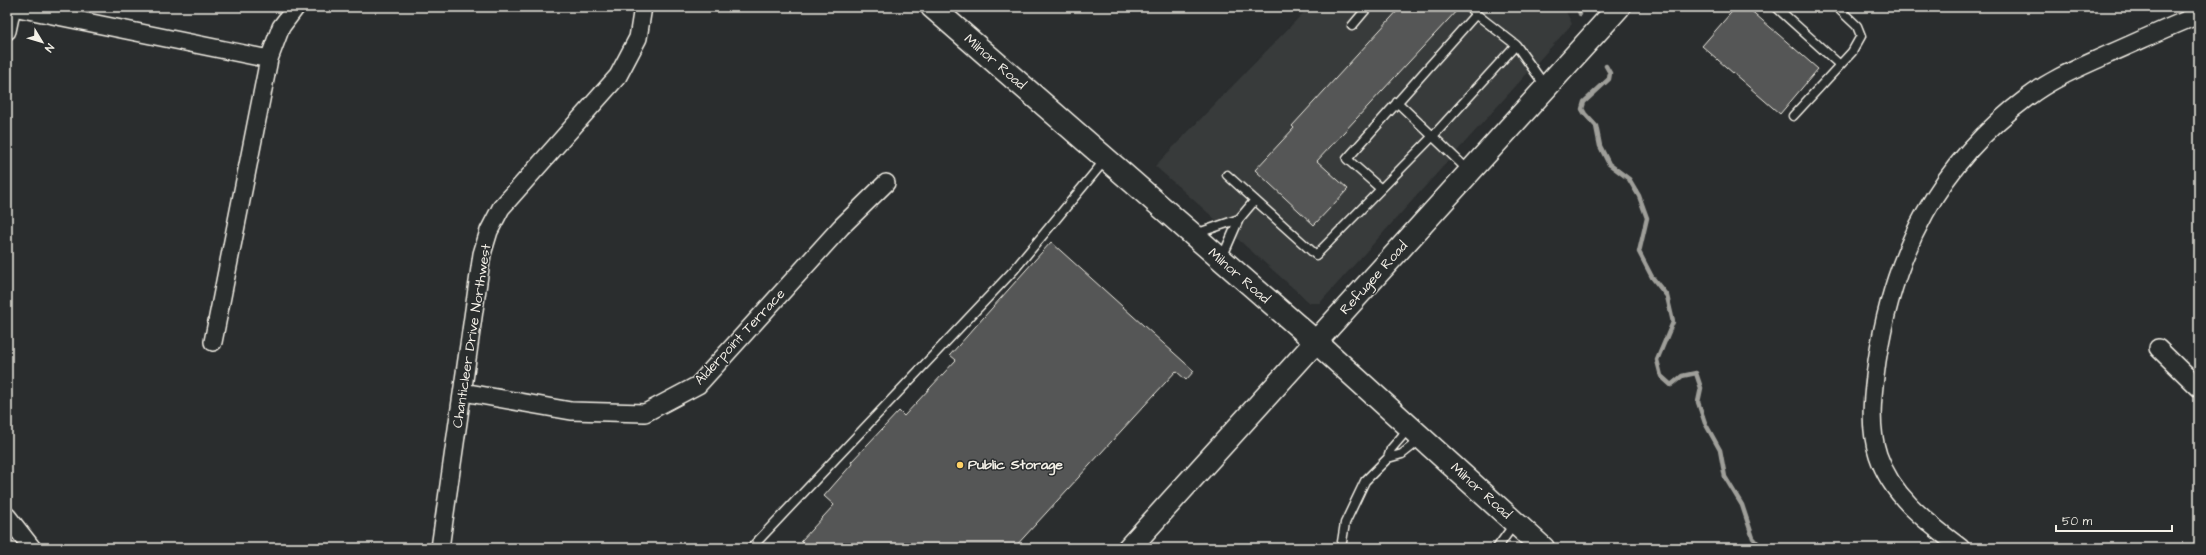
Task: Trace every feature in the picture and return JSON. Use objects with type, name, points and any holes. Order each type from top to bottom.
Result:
[{"type":"main road","name":"Milnor Road","points":[[932,7],[1316,342],[1543,548]]},
{"type":"main road","name":"Refugee Road","points":[[1131,547],[1619,7]]},
{"type":"street","points":[[7,31],[12,7],[269,59]]},
{"type":"street","points":[[213,342],[269,59],[281,27],[296,7]]},
{"type":"street","name":"Chanticleer Drive Northwest","points":[[440,548],[482,254],[489,231],[501,208],[618,76],[638,38],[643,7]]},
{"type":"street","points":[[1961,548],[1932,526],[1903,499],[1887,476],[1878,455],[1873,437],[1873,395],[1880,343],[1894,283],[1912,236],[1934,196],[1960,159],[1993,126],[2028,97],[2064,74],[2170,26],[2199,15]]},
{"type":"street","name":"Alderpoint Terrace","points":[[463,392],[571,410],[645,413],[698,385],[841,226],[886,183]]},
{"type":"street","points":[[2158,348],[2199,388]]},
{"type":"street","points":[[7,516],[32,548]]},
{"type":"lane","points":[[1352,26],[1368,7]]},
{"type":"lane","points":[[1469,7],[1516,45],[1546,88]]},
{"type":"lane","points":[[1776,7],[1840,65]]},
{"type":"lane","points":[[1793,116],[1852,52],[1861,36],[1857,26],[1837,7]]},
{"type":"lane","points":[[1381,189],[1347,159],[1476,14]]},
{"type":"lane","points":[[1227,175],[1316,256],[1433,136],[1516,45]]},
{"type":"lane","points":[[1398,102],[1470,172]]},
{"type":"lane","points":[[751,548],[1014,270],[1106,159]]},
{"type":"lane","points":[[1221,259],[1239,219],[1255,200]]},
{"type":"lane","points":[[1192,234],[1239,219]]},
{"type":"lane","points":[[1388,458],[1391,449],[1416,432]]},
{"type":"lane","points":[[1341,548],[1344,523],[1365,480],[1388,458],[1402,454],[1416,432]]},
{"type":"lane","points":[[1496,548],[1515,522]]},
{"type":"shaded area","points":[[1309,7],[1564,7],[1572,24],[1320,303],[1310,303],[1155,166]]},
{"type":"building","points":[[1401,7],[1460,7],[1317,161],[1348,189],[1314,225],[1255,170],[1294,128],[1292,126]]},
{"type":"building","points":[[1736,7],[1747,7],[1818,69],[1780,114],[1702,46]]},
{"type":"building","points":[[1051,242],[1194,371],[1186,380],[1176,371],[1014,548],[809,548],[801,541],[834,505],[824,496],[852,464],[851,462],[899,411],[904,416],[956,360],[950,355]]},
{"type":"waterway","points":[[1578,7],[1580,14]]},
{"type":"waterway","points":[[1606,66],[1610,73],[1609,79],[1584,102],[1582,109],[1596,126],[1600,146],[1609,164],[1629,179],[1639,196],[1647,218],[1639,252],[1652,277],[1667,296],[1673,322],[1657,360],[1661,376],[1671,385],[1682,376],[1696,373],[1701,388],[1698,402],[1705,423],[1720,450],[1725,477],[1742,505],[1753,538],[1762,548]]},
{"type":"place","name":"Public Storage","points":[[960,465]]}]
